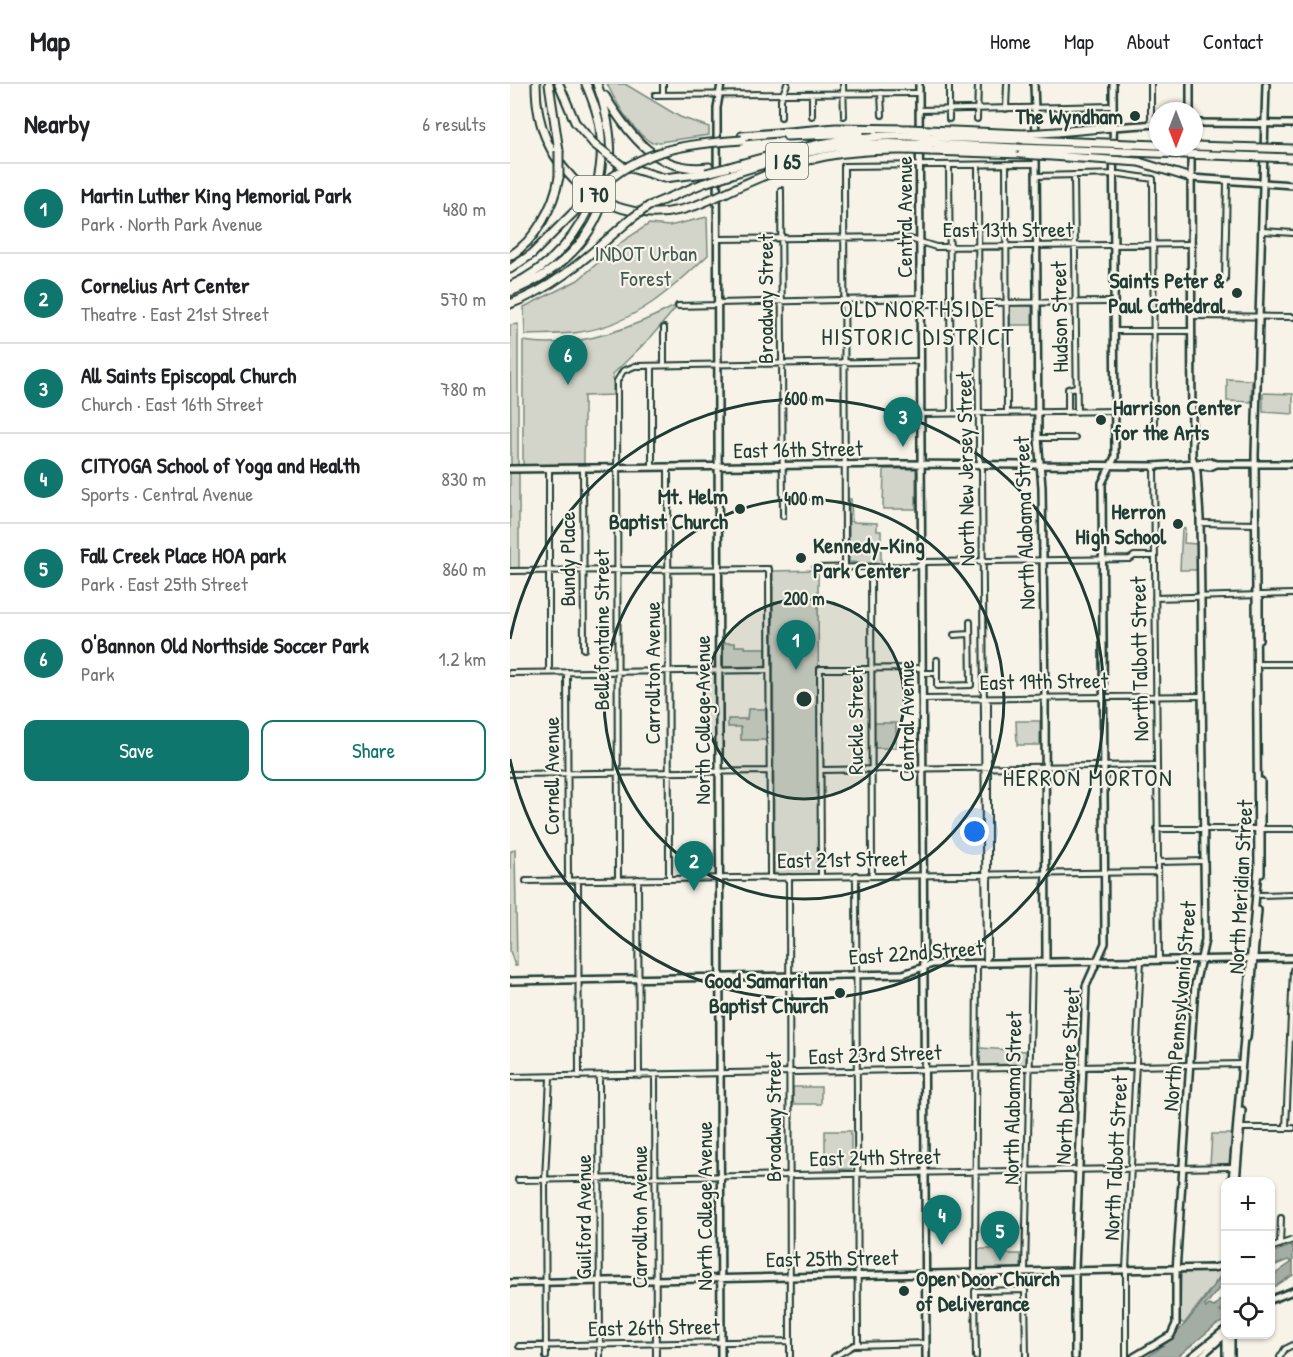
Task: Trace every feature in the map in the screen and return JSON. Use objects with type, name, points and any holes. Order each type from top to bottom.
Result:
[{"type":"highway","name":"I 65","points":[[536,84],[537,109],[544,138],[557,161],[585,190],[612,205],[637,213],[658,214],[686,210],[727,192],[782,162],[852,144],[908,140],[1017,148],[1293,158]]},
{"type":"highway","name":"I 70","points":[[510,256],[523,245],[549,209],[559,177],[560,151],[549,84]]},
{"type":"highway","name":"I 65","points":[[559,84],[570,114],[594,144],[621,165],[664,178],[726,166],[825,141],[886,135],[908,140]]},
{"type":"highway","name":"I 70","points":[[510,286],[524,283],[554,257],[571,238],[585,217],[597,186],[601,158],[600,128],[586,84]]},
{"type":"highway","points":[[510,292],[548,272],[570,253],[586,234],[605,197],[611,171],[611,135],[607,112],[598,84]]},
{"type":"highway","points":[[598,84],[626,129],[645,150],[679,166],[708,170]]},
{"type":"highway","points":[[510,269],[524,261],[619,171],[644,157],[681,145],[836,128],[908,140],[1022,154],[1138,162],[1191,178]]},
{"type":"highway","points":[[1024,137],[1113,128]]},
{"type":"highway","points":[[742,138],[834,133],[886,135]]},
{"type":"highway","name":"I 65","points":[[930,141],[1024,137],[1149,144]]},
{"type":"highway","points":[[727,192],[775,170],[816,157],[908,140]]},
{"type":"highway","points":[[510,304],[524,299],[569,273],[632,218],[650,206],[732,174],[817,148],[852,144]]},
{"type":"highway","points":[[1203,146],[1293,149]]},
{"type":"main road","name":"North College Avenue","points":[[721,84],[718,94],[721,1357]]},
{"type":"main road","name":"Central Avenue","points":[[919,84],[926,1357]]},
{"type":"main road","name":"North Alabama Street","points":[[1034,84],[1038,438],[1042,487],[1045,698],[1046,962]]},
{"type":"main road","name":"North Delaware Street","points":[[1076,1357],[1075,1270],[1086,986],[1105,943],[1102,481],[1115,457],[1113,84]]},
{"type":"main road","points":[[1190,84],[1190,102]]},
{"type":"main road","name":"North Meridian Street","points":[[1234,1177],[1242,1064],[1260,895],[1254,608],[1256,594],[1255,464],[1266,84]]},
{"type":"main road","points":[[1203,123],[1293,124]]},
{"type":"main road","points":[[1113,128],[1149,125]]},
{"type":"main road","name":"North Pennsylvania Street","points":[[1134,1357],[1163,1340],[1175,1329],[1176,1269],[1196,979],[1202,959],[1205,935],[1200,523],[1195,465],[1192,456],[1192,156]]},
{"type":"main road","points":[[1191,178],[1293,185]]},
{"type":"main road","name":"East 16th Street","points":[[510,469],[921,464],[1195,465],[1210,467],[1216,464],[1293,464]]},
{"type":"main road","name":"North Meridian Street","points":[[1235,1177],[1252,959],[1259,828],[1260,602],[1256,594]]},
{"type":"main road","points":[[1105,943],[1108,961]]},
{"type":"main road","name":"East 22nd Street","points":[[510,981],[903,974],[933,964],[986,961],[1293,958]]},
{"type":"main road","name":"East 25th Street","points":[[510,1282],[1221,1268]]},
{"type":"main road","points":[[1275,1298],[1293,1291]]},
{"type":"main road","points":[[1191,1357],[1221,1333]]},
{"type":"main road","points":[[1200,1357],[1221,1339]]},
{"type":"main road","points":[[1226,1339],[1226,1357]]},
{"type":"main road","points":[[1231,1339],[1231,1357]]},
{"type":"street","points":[[663,84],[663,94]]},
{"type":"street","points":[[781,117],[781,99],[787,84]]},
{"type":"street","points":[[843,84],[844,116]]},
{"type":"street","points":[[949,84],[949,119]]},
{"type":"street","points":[[977,119],[978,84]]},
{"type":"street","points":[[1006,109],[1007,84]]},
{"type":"street","points":[[1151,84],[1151,102]]},
{"type":"street","points":[[881,93],[882,115]]},
{"type":"street","points":[[654,95],[918,93]]},
{"type":"street","points":[[812,94],[812,116]]},
{"type":"street","points":[[919,110],[1113,106]]},
{"type":"street","points":[[1006,164],[1007,412]]},
{"type":"street","points":[[845,567],[844,165],[1036,164]]},
{"type":"street","points":[[949,165],[951,413]]},
{"type":"street","name":"North New Jersey Street","points":[[978,165],[979,413],[985,700],[988,703],[985,768],[988,957],[986,961]]},
{"type":"street","name":"Hudson Street","points":[[1074,175],[1077,412]]},
{"type":"street","points":[[1036,176],[1113,175],[1153,179],[1154,437]]},
{"type":"street","points":[[1225,280],[1227,182]]},
{"type":"street","name":"Broadway Street","points":[[782,190],[783,516]]},
{"type":"street","points":[[1262,231],[1293,233]]},
{"type":"street","name":"East 13th Street","points":[[718,239],[904,237],[934,246],[1191,244]]},
{"type":"street","points":[[678,306],[844,300],[920,301],[951,304]]},
{"type":"street","points":[[979,303],[1114,302]]},
{"type":"street","points":[[1191,316],[1293,317]]},
{"type":"street","points":[[664,328],[664,366]]},
{"type":"street","points":[[1114,332],[1191,331]]},
{"type":"street","points":[[652,468],[652,366],[921,361]]},
{"type":"street","name":"Bellefontaine Street","points":[[618,880],[616,381],[621,372],[630,367],[652,366]]},
{"type":"street","name":"Hudson Street","points":[[1068,412],[1068,389],[1076,387]]},
{"type":"street","points":[[921,414],[1115,411]]},
{"type":"street","points":[[1038,438],[1075,438]]},
{"type":"street","name":"North Talbott Street","points":[[1154,465],[1159,960]]},
{"type":"street","name":"Bundy Place","points":[[583,468],[584,650]]},
{"type":"street","name":"Carrollton Avenue","points":[[668,468],[669,879]]},
{"type":"street","points":[[549,469],[549,672]]},
{"type":"street","points":[[1200,523],[1256,524]]},
{"type":"street","points":[[815,568],[918,566],[983,561],[1103,560],[1155,556]]},
{"type":"street","name":"Ruckle Street","points":[[871,567],[872,875]]},
{"type":"street","points":[[510,571],[769,569],[770,877]]},
{"type":"street","points":[[1155,598],[1293,594]]},
{"type":"street","points":[[937,660],[937,686],[970,685],[970,622]]},
{"type":"street","points":[[954,635],[970,634]]},
{"type":"street","points":[[1260,664],[1293,664]]},
{"type":"street","points":[[821,876],[820,669],[872,668],[936,673]]},
{"type":"street","points":[[510,673],[770,670]]},
{"type":"street","name":"Cornell Avenue","points":[[567,672],[568,880]]},
{"type":"street","name":"East 19th Street","points":[[923,699],[1202,696]]},
{"type":"street","points":[[820,770],[1157,765]]},
{"type":"street","points":[[510,774],[770,771]]},
{"type":"street","points":[[1158,829],[1293,829]]},
{"type":"street","points":[[1158,862],[1205,861]]},
{"type":"street","name":"East 21st Street","points":[[526,881],[1158,872]]},
{"type":"street","points":[[856,875],[858,1345]]},
{"type":"street","name":"Broadway Street","points":[[789,877],[790,1357]]},
{"type":"street","points":[[638,879],[639,1076]]},
{"type":"street","points":[[578,880],[579,1077]]},
{"type":"street","points":[[1260,895],[1293,894]]},
{"type":"street","name":"North Talbott Street","points":[[1126,1357],[1126,1269],[1141,960]]},
{"type":"street","name":"North Alabama Street","points":[[1025,1271],[1032,962]]},
{"type":"street","points":[[975,1272],[977,963]]},
{"type":"street","points":[[1286,1128],[1293,970]]},
{"type":"street","name":"East 23rd Street","points":[[510,1077],[790,1074],[977,1068],[1242,1064]]},
{"type":"street","name":"Carrollton Avenue","points":[[655,1076],[656,1357]]},
{"type":"street","name":"Guilford Avenue","points":[[599,1077],[600,1357]]},
{"type":"street","points":[[546,1357],[545,1179],[550,1078]]},
{"type":"street","points":[[1240,1128],[1293,1128]]},
{"type":"street","name":"East 24th Street","points":[[518,1180],[1233,1167]]},
{"type":"street","points":[[1280,1245],[1281,1218]]},
{"type":"street","points":[[1275,1246],[1293,1240]]},
{"type":"street","points":[[976,1357],[975,1291],[1025,1290],[1026,1357]]},
{"type":"street","name":"East 26th Street","points":[[519,1346],[790,1341]]},
{"type":"street","points":[[834,1357],[858,1345],[926,1343]]},
{"type":"street","points":[[1280,1357],[1285,1348],[1293,1346]]},
{"type":"green space","points":[[607,84],[625,84],[680,117],[709,127],[709,135],[652,143],[632,125]]},
{"type":"green space","name":"INDOT Urban Forest","points":[[707,217],[708,255],[650,304],[617,322],[599,328],[573,333],[525,335],[524,307],[578,280],[623,241],[649,224],[669,226]]},
{"type":"green space","points":[[679,304],[651,337],[613,374],[613,395],[584,396],[584,464],[523,465],[523,341],[543,343],[583,340],[623,329]]},
{"type":"green space","points":[[1010,305],[1032,305],[1032,325],[1010,325]]},
{"type":"green space","points":[[518,324],[518,466],[511,466],[510,325]]},
{"type":"green space","points":[[1227,379],[1252,380],[1251,402],[1227,401]]},
{"type":"green space","points":[[1263,393],[1293,394],[1293,414],[1263,412]]},
{"type":"green space","points":[[884,469],[916,469],[916,509],[883,509]]},
{"type":"green space","points":[[510,473],[519,473],[519,568],[510,568]]},
{"type":"green space","points":[[849,499],[851,499],[852,522],[877,523],[877,531],[881,531],[881,564],[849,562],[849,550],[853,553],[870,552],[870,543],[853,543],[849,546]]},
{"type":"green space","points":[[1182,528],[1185,528],[1184,543],[1197,544],[1197,570],[1180,570]]},
{"type":"green space","points":[[818,570],[819,874],[774,874],[773,571]]},
{"type":"green space","points":[[723,643],[735,643],[735,646],[745,646],[745,648],[766,648],[766,666],[723,667]]},
{"type":"green space","points":[[748,709],[766,709],[767,740],[741,740],[741,727],[728,727],[728,719],[747,719]]},
{"type":"green space","points":[[1016,721],[1040,721],[1040,745],[1017,745]]},
{"type":"green space","points":[[874,723],[896,723],[896,748],[874,748]]},
{"type":"green space","points":[[515,849],[517,966],[515,966],[510,951],[510,852]]},
{"type":"green space","points":[[980,1048],[1026,1051],[1026,1064],[980,1065]]},
{"type":"green space","points":[[793,1087],[821,1087],[821,1104],[793,1104]]},
{"type":"green space","points":[[825,1131],[851,1131],[851,1169],[825,1170]]},
{"type":"green space","points":[[1212,1134],[1233,1134],[1230,1164],[1210,1165]]},
{"type":"green space","points":[[978,1249],[999,1249],[999,1254],[1021,1254],[1021,1268],[978,1269]]},
{"type":"green space","points":[[1221,1271],[1221,1275],[1184,1324],[1180,1321],[1181,1272]]},
{"type":"shaded area","points":[[1293,1245],[1293,1275],[1275,1286],[1275,1274],[1292,1262],[1288,1260],[1275,1265],[1275,1252]]},
{"type":"shaded area","points":[[1220,1277],[1221,1286],[1205,1306],[1206,1308],[1209,1305],[1214,1307],[1221,1299],[1221,1323],[1177,1357],[1147,1357],[1169,1341]]},
{"type":"place","name":"The Wyndham","points":[[1135,116]]},
{"type":"place","name":"Saints Peter & Paul Cathedral","points":[[1237,293]]},
{"type":"place","name":"O'Bannon Old Northside Soccer Park","points":[[568,385]]},
{"type":"place","name":"Harrison Center for the Arts","points":[[1101,420]]},
{"type":"place","name":"All Saints Episcopal Church","points":[[903,447]]},
{"type":"place","name":"Mt. Helm Baptist Church","points":[[740,509]]},
{"type":"place","name":"Herron High School","points":[[1178,524]]},
{"type":"place","name":"Kennedy-King Park Center","points":[[801,558]]},
{"type":"place","name":"Martin Luther King Memorial Park","points":[[796,670]]},
{"type":"place","name":"Cornelius Art Center","points":[[694,891]]},
{"type":"place","name":"Good Samaritan Baptist Church","points":[[840,993]]},
{"type":"place","name":"CITYOGA School of Yoga and Health","points":[[942,1245]]},
{"type":"place","name":"Fall Creek Place HOA park","points":[[1000,1261]]},
{"type":"place","name":"Open Door Church of Deliverance","points":[[904,1291]]},
{"type":"district","name":"OLD NORTHSIDE HISTORIC DISTRICT","points":[[918,322]]},
{"type":"district","name":"HERRON MORTON","points":[[1088,777]]}]
